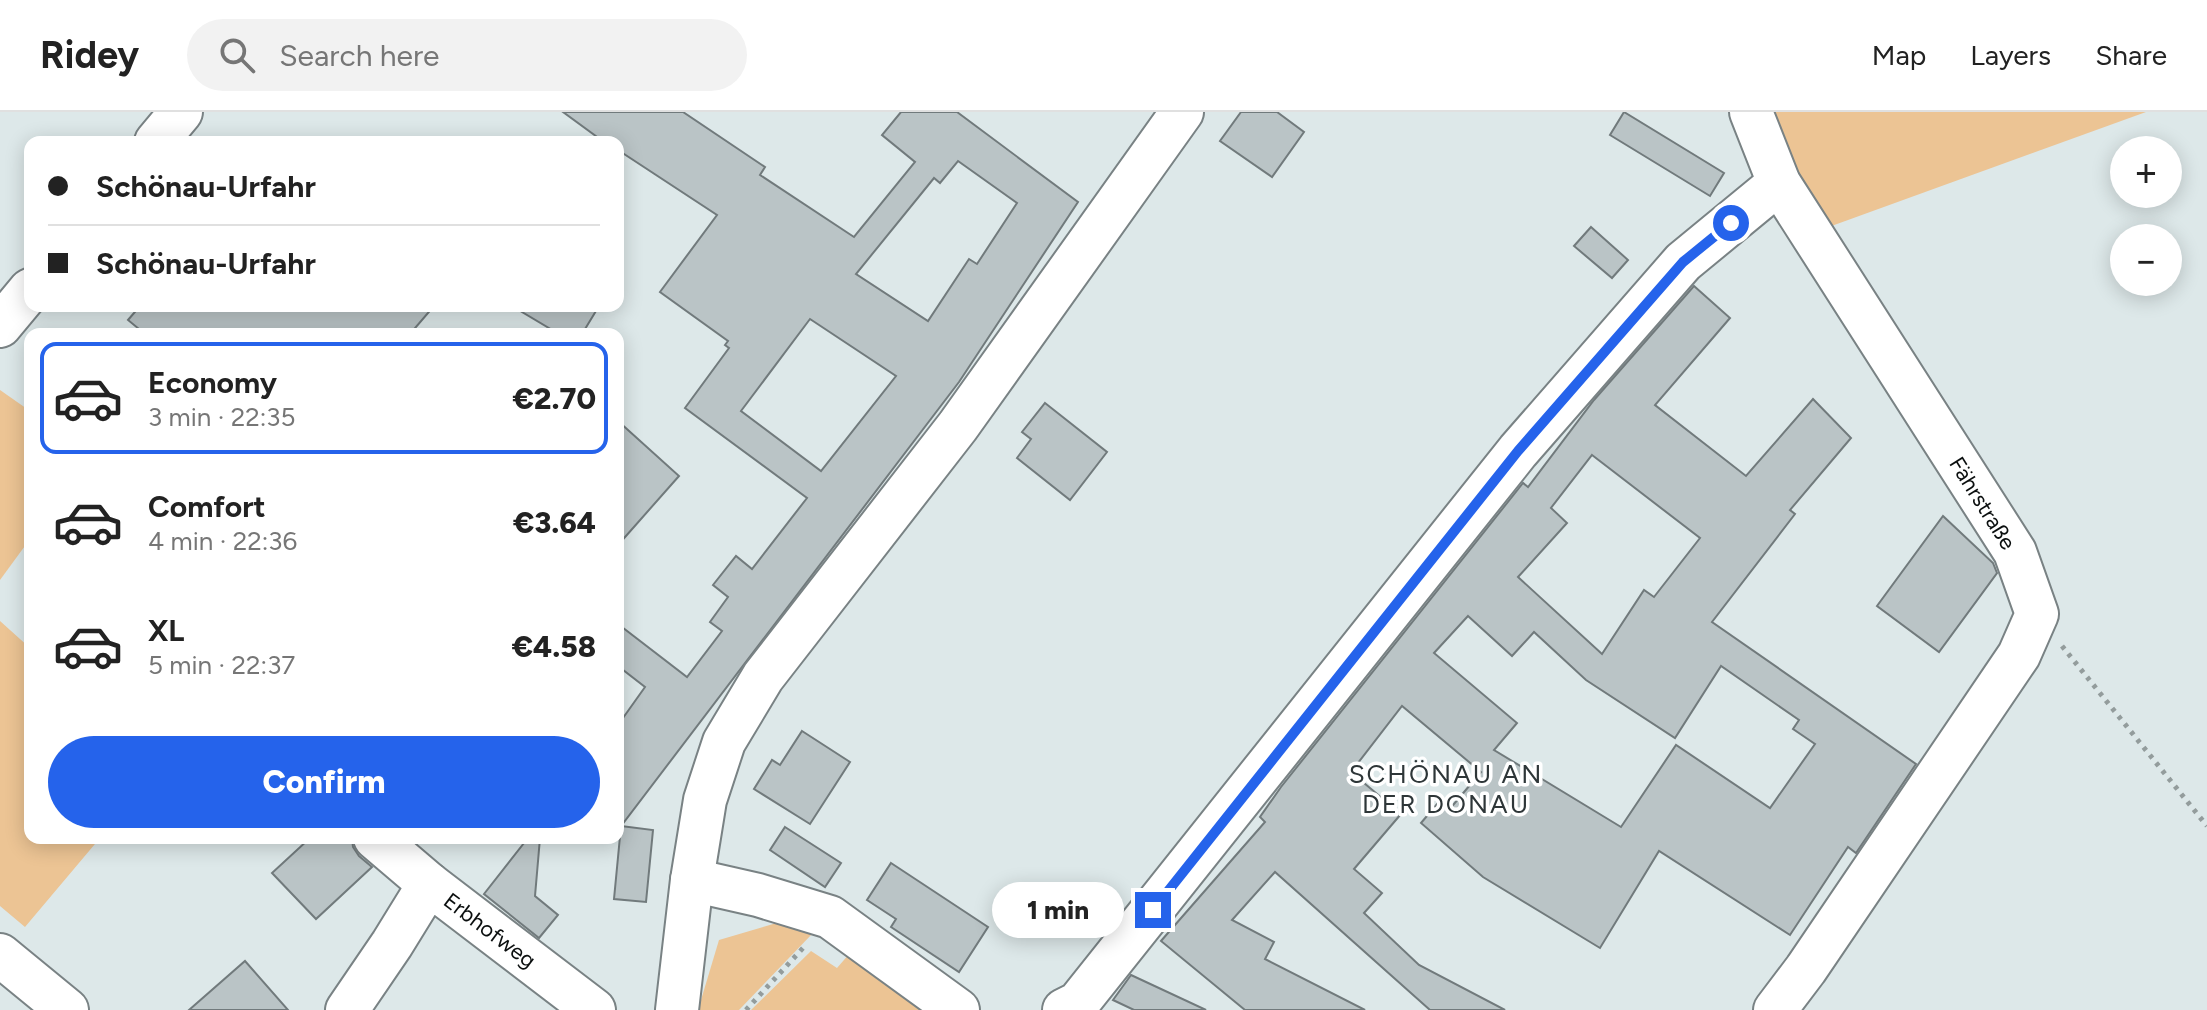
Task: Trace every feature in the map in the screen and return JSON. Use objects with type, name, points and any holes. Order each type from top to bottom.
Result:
[{"type":"street","points":[[161,136],[181,112]]},
{"type":"street","points":[[677,1010],[705,800],[724,742],[763,677],[958,426],[1182,112]]},
{"type":"street","name":"Fährstraße","points":[[1751,112],[1779,183],[2015,552],[2037,614]]},
{"type":"street","points":[[1074,1008],[1518,451],[1683,262],[1779,183]]},
{"type":"street","points":[[0,326],[24,297]]},
{"type":"street","points":[[1775,1010],[2019,655],[2037,614]]},
{"type":"street","points":[[382,844],[429,884]]},
{"type":"street","points":[[692,880],[758,895],[830,917],[958,1010]]},
{"type":"street","name":"Erbhofweg","points":[[347,1010],[429,884],[594,1010]]},
{"type":"street","points":[[0,955],[67,1010]]},
{"type":"path","points":[[2037,614],[2207,826]]},
{"type":"path","points":[[746,1010],[830,917]]},
{"type":"shaded area","points":[[1770,112],[2146,112],[1826,228],[1799,186]]},
{"type":"shaded area","points":[[0,390],[24,407],[24,547],[0,580]]},
{"type":"shaded area","points":[[0,621],[24,643],[24,844],[95,844],[25,927],[0,906]]},
{"type":"shaded area","points":[[787,920],[813,933],[739,1010],[698,1010],[719,940]]},
{"type":"shaded area","points":[[811,951],[837,968],[850,953],[914,1001],[919,1010],[751,1010]]},
{"type":"building","points":[[563,112],[683,112],[765,167],[760,175],[854,237],[915,162],[882,135],[901,112],[957,112],[1078,202],[959,382],[624,822],[624,717],[645,687],[624,671],[624,629],[687,677],[722,631],[710,622],[728,597],[713,585],[736,556],[752,569],[807,498],[685,408],[729,348],[725,345],[728,341],[660,292],[717,215],[624,154],[624,136],[596,136]],"holes":[[[958,161],[1017,203],[977,264],[969,259],[928,321],[856,274],[934,178],[940,183]],[[810,319],[896,376],[821,471],[741,411]]]},
{"type":"building","points":[[1241,112],[1277,112],[1304,132],[1272,177],[1220,141]]},
{"type":"building","points":[[1624,112],[1724,173],[1710,196],[1610,135]]},
{"type":"building","points":[[1591,227],[1628,260],[1612,278],[1574,246]]},
{"type":"building","points":[[1694,286],[1730,318],[1655,405],[1746,476],[1813,399],[1851,438],[1790,510],[1795,514],[1712,622],[1916,764],[1856,853],[1848,847],[1790,935],[1659,851],[1600,948],[1483,877],[1421,823],[1438,803],[1448,811],[1481,772],[1402,706],[1351,772],[1401,814],[1354,869],[1382,893],[1364,913],[1419,965],[1505,1010],[1430,1010],[1275,872],[1232,920],[1274,942],[1265,959],[1365,1010],[1245,1010],[1161,941],[1265,822],[1260,817],[1281,787],[1523,483],[1528,487],[1594,400]],"holes":[[[1592,455],[1700,538],[1654,597],[1644,590],[1602,654],[1518,577],[1567,523],[1551,508]],[[1468,616],[1512,656],[1534,632],[1586,680],[1675,738],[1721,666],[1799,720],[1793,729],[1815,744],[1770,808],[1676,745],[1621,827],[1494,750],[1517,723],[1434,653]]]},
{"type":"building","points":[[135,312],[429,312],[415,328],[138,328],[128,320]]},
{"type":"building","points":[[522,312],[595,312],[586,328],[549,328]]},
{"type":"building","points":[[1045,403],[1107,452],[1070,500],[1017,458],[1031,439],[1022,432]]},
{"type":"building","points":[[624,426],[679,476],[624,538]]},
{"type":"building","points":[[1943,516],[1993,563],[1997,573],[1939,652],[1877,606]]},
{"type":"building","points":[[802,731],[850,762],[810,824],[754,789],[772,760],[780,765]]},
{"type":"building","points":[[624,826],[653,830],[646,902],[614,899],[619,844],[624,844]]},
{"type":"building","points":[[785,827],[841,863],[825,887],[770,850]]},
{"type":"building","points":[[303,844],[353,844],[359,856],[372,867],[316,919],[272,873]]},
{"type":"building","points":[[523,844],[539,844],[535,896],[558,915],[539,938],[484,894]]},
{"type":"building","points":[[891,863],[988,927],[959,972],[891,927],[896,919],[867,900]]},
{"type":"building","points":[[245,961],[288,1010],[189,1010]]},
{"type":"building","points":[[1131,975],[1206,1010],[1134,1010],[1113,1000]]},
{"type":"district","name":"SCHÖNAU AN DER DONAU","points":[[1446,789]]},
{"type":"route","points":[[1153,910],[1518,451],[1683,262],[1731,223]]}]
